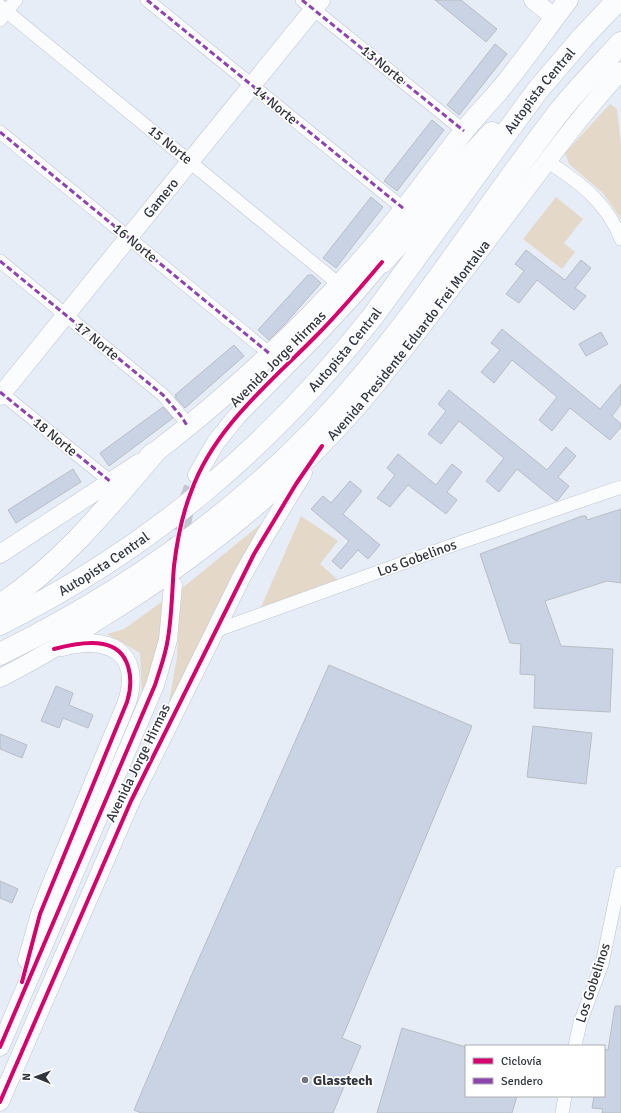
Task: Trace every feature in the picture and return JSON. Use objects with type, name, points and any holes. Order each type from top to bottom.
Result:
[{"type":"highway","name":"Autopista Central","points":[[0,624],[87,576],[150,534],[212,485],[271,432],[325,375],[368,322],[537,92],[583,37],[618,0]]},
{"type":"highway","name":"Autopista Central","points":[[0,654],[113,592],[181,547],[241,500],[298,447],[330,414],[386,348],[552,121],[621,43]]},
{"type":"highway","points":[[382,262],[416,225],[467,160],[488,137],[537,92]]},
{"type":"highway","points":[[0,605],[34,581],[62,556],[96,520],[153,454]]},
{"type":"main road","points":[[153,454],[188,427],[270,354],[340,284],[373,248],[464,131],[498,92],[568,0]]},
{"type":"main road","points":[[382,262],[471,136],[498,92]]},
{"type":"street","points":[[2,12],[16,0]]},
{"type":"street","name":"14 Norte","points":[[147,0],[404,209]]},
{"type":"street","points":[[533,0],[555,18]]},
{"type":"street","name":"Gamero","points":[[1,394],[252,85],[312,3]]},
{"type":"street","name":"13 Norte","points":[[312,3],[464,131]]},
{"type":"street","name":"15 Norte","points":[[2,12],[340,284]]},
{"type":"street","name":"Avenida Presidente Eduardo Frei Montalva","points":[[0,678],[54,649],[148,589],[211,544],[268,497],[322,446],[350,416],[391,367],[547,161],[592,104],[621,71]]},
{"type":"street","name":"16 Norte","points":[[0,132],[270,354]]},
{"type":"street","points":[[547,161],[581,184],[593,195],[610,216],[621,239]]},
{"type":"street","name":"17 Norte","points":[[0,261],[163,395],[181,416],[188,427]]},
{"type":"street","name":"Avenida Jorge Hirmas","points":[[197,475],[216,442],[237,416],[318,335],[382,262]]},
{"type":"street","name":"18 Norte","points":[[1,394],[111,482]]},
{"type":"street","name":"Avenida Jorge Hirmas","points":[[0,1102],[131,801],[215,631],[263,539],[296,484],[322,446]]},
{"type":"street","points":[[0,554],[153,454]]},
{"type":"street","name":"Los Gobelinos","points":[[215,631],[446,547],[621,487]]},
{"type":"street","name":"Avenida Jorge Hirmas","points":[[0,1047],[155,685],[168,640],[173,585]]},
{"type":"street","points":[[12,1018],[40,914],[127,702],[131,687],[131,678],[127,662],[114,648],[104,644],[89,643],[66,645],[54,649]]},
{"type":"street","name":"Los Gobelinos","points":[[575,1045],[581,1018],[602,964],[621,873]]},
{"type":"street","points":[[562,1113],[565,1097]]},
{"type":"shaded area","points":[[610,104],[617,109],[621,144],[621,219],[603,193],[569,164],[565,153]]},
{"type":"shaded area","points":[[556,197],[583,219],[564,243],[575,252],[562,269],[523,239]]},
{"type":"shaded area","points":[[301,516],[338,541],[320,564],[338,580],[261,607]]},
{"type":"shaded area","points":[[262,523],[166,718],[177,657],[181,589]]},
{"type":"shaded area","points":[[163,601],[159,652],[142,697],[140,653],[107,634],[124,629]]},
{"type":"building","points":[[435,0],[461,0],[497,29],[486,42]]},
{"type":"building","points":[[495,44],[507,54],[459,115],[447,105]]},
{"type":"building","points":[[432,120],[444,130],[397,191],[384,181]]},
{"type":"building","points":[[371,197],[383,207],[336,268],[323,258]]},
{"type":"building","points":[[526,250],[565,280],[581,260],[591,268],[575,288],[586,296],[574,310],[537,280],[519,303],[506,294],[524,271],[515,264]]},
{"type":"building","points":[[308,275],[312,275],[321,283],[269,340],[258,330]]},
{"type":"building","points":[[502,329],[600,409],[621,384],[621,404],[612,416],[621,424],[621,427],[610,440],[570,408],[552,431],[539,420],[557,397],[512,360],[494,383],[481,372],[500,350],[491,343]]},
{"type":"building","points":[[601,332],[608,344],[586,356],[579,344]]},
{"type":"building","points":[[234,345],[244,356],[185,408],[175,397],[177,396],[175,395]]},
{"type":"building","points":[[449,390],[547,470],[566,447],[576,456],[558,477],[569,486],[558,500],[556,501],[517,469],[499,492],[486,481],[504,458],[459,421],[441,444],[428,434],[446,411],[438,404]]},
{"type":"building","points":[[163,407],[173,418],[109,466],[100,453]]},
{"type":"building","points":[[398,454],[436,485],[452,464],[462,472],[447,492],[457,500],[446,514],[408,485],[390,507],[377,498],[395,475],[387,468]]},
{"type":"building","points":[[73,469],[81,482],[16,523],[8,510]]},
{"type":"building","points":[[350,481],[362,491],[343,514],[380,545],[368,559],[358,550],[341,569],[332,561],[349,541],[311,509],[323,496],[331,503]]},
{"type":"building","points":[[621,509],[621,583],[607,581],[545,601],[561,646],[613,649],[610,712],[534,708],[535,675],[520,674],[521,644],[510,643],[480,554],[582,516],[586,516],[587,520]]},
{"type":"building","points":[[329,665],[472,726],[342,1038],[361,1046],[333,1113],[141,1113],[134,1110],[192,974]]},
{"type":"building","points":[[56,686],[73,693],[69,705],[93,715],[88,728],[63,718],[59,728],[41,721]]},
{"type":"building","points":[[533,726],[592,733],[586,784],[527,777]]},
{"type":"building","points":[[0,734],[27,745],[22,758],[0,749]]},
{"type":"building","points":[[0,881],[18,889],[12,903],[0,898]]},
{"type":"building","points":[[615,1006],[621,1006],[621,1113],[602,1113],[603,1109],[592,1108],[594,1097],[605,1097],[605,1049],[608,1050]]},
{"type":"building","points":[[402,1028],[465,1047],[465,1097],[517,1097],[512,1113],[377,1113]]},
{"type":"tunnel","points":[[175,557],[185,510],[197,475]]},
{"type":"marked path","points":[[147,0],[404,209]]},
{"type":"marked path","points":[[302,0],[464,131]]},
{"type":"marked path","points":[[0,132],[270,354]]},
{"type":"marked path","points":[[0,261],[163,395],[181,416],[188,427]]},
{"type":"marked path","points":[[0,392],[111,482]]},
{"type":"cycle path","points":[[0,1047],[155,685],[163,662],[167,644],[174,566],[180,528],[191,492],[201,469],[214,447],[245,407],[326,326],[382,262]]},
{"type":"cycle path","points":[[0,1102],[131,801],[254,554],[296,484],[322,446]]},
{"type":"cycle path","points":[[22,982],[40,914],[127,702],[130,684],[130,675],[125,659],[120,652],[112,647],[103,644],[84,643],[54,649]]},
{"type":"place","name":"Glasstech","points":[[305,1080]]}]
